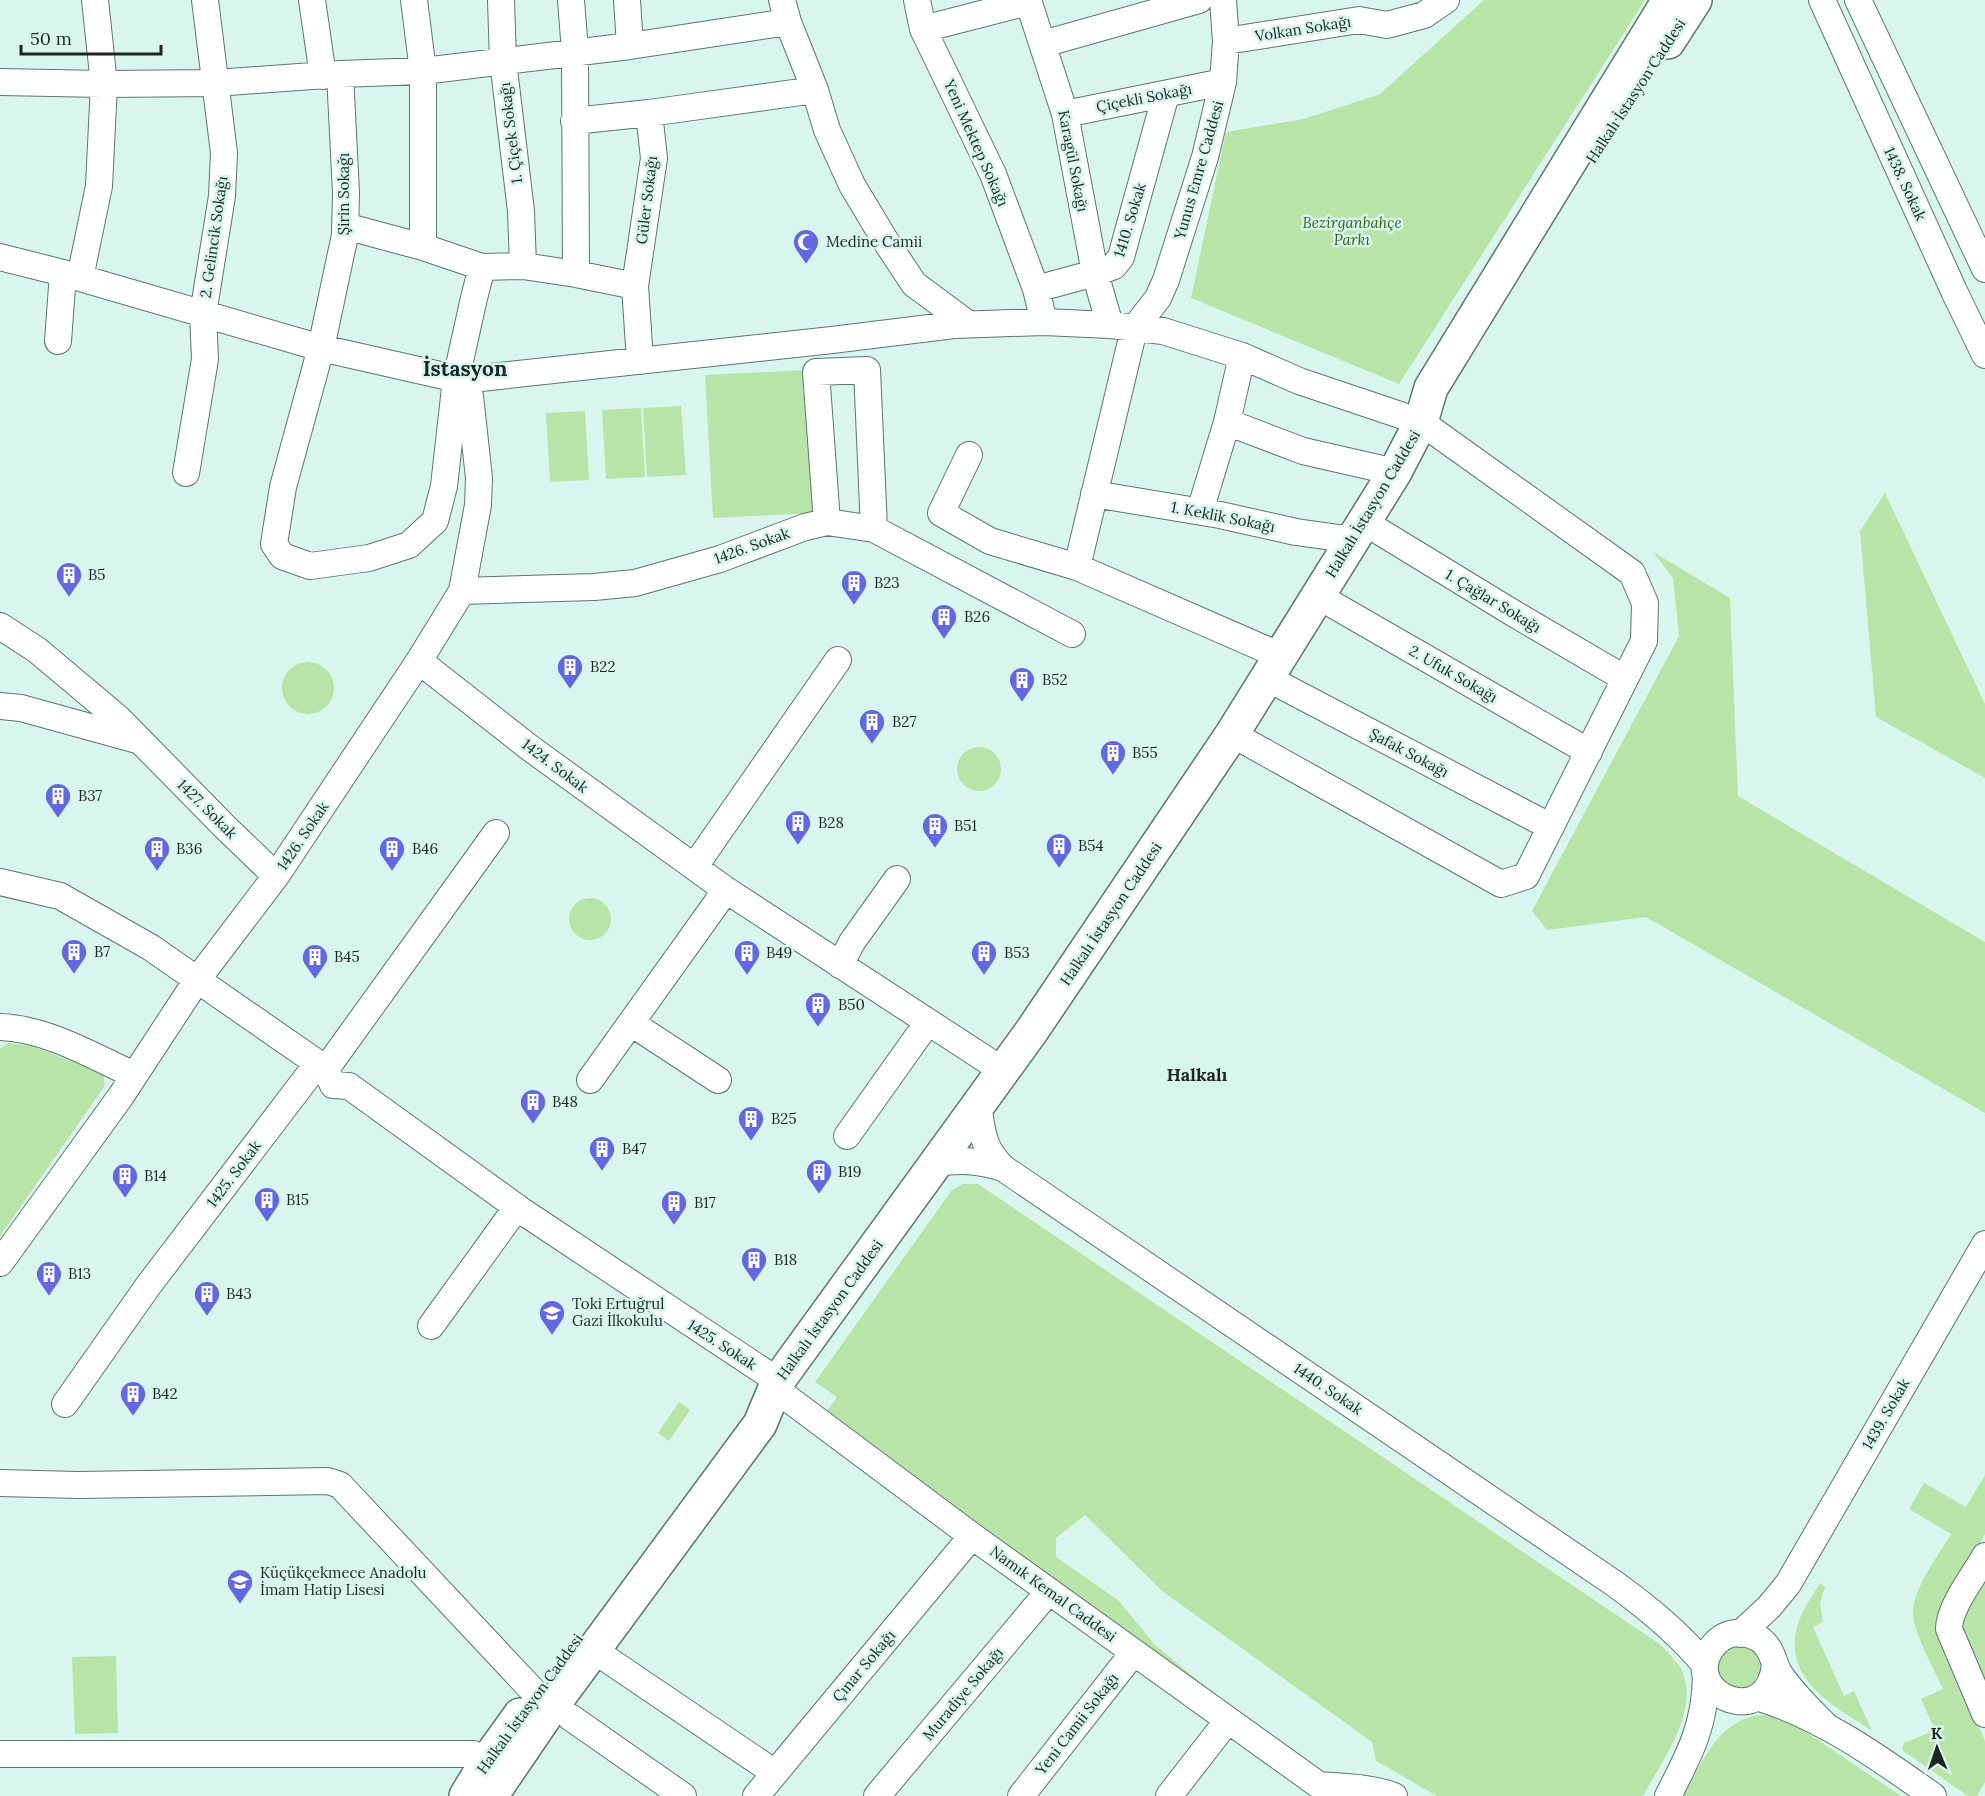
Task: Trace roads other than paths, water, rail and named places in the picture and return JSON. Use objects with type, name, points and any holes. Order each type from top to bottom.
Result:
[{"type":"main road","name":"Halkalı İstasyon Caddesi","points":[[491,1796],[553,1705],[760,1424],[776,1385],[1037,1023],[1232,734],[1395,471],[1421,422],[1431,388],[1669,0]]},
{"type":"main road","name":"Halkalı İstasyon Caddesi","points":[[1421,422],[1452,399],[1591,162],[1695,0]]},
{"type":"main road","name":"Halkalı İstasyon Caddesi","points":[[466,1796],[487,1761],[553,1705],[565,1657],[595,1613],[741,1414],[776,1385]]},
{"type":"street","points":[[58,341],[71,276],[99,186],[104,84],[95,0]]},
{"type":"street","name":"2. Gelincik Sokağı","points":[[186,473],[205,359],[203,314],[222,196],[224,153],[205,0]]},
{"type":"street","name":"Şirin Sokağı","points":[[312,0],[331,75],[346,193],[345,235],[321,348],[283,487],[274,544],[277,551],[282,556],[310,566],[369,558],[409,545],[435,521],[463,387]]},
{"type":"street","points":[[414,0],[423,71],[423,247]]},
{"type":"street","name":"1. Çiçek Sokağı","points":[[501,0],[502,61],[521,211],[523,266]]},
{"type":"street","points":[[571,0],[575,52],[576,274]]},
{"type":"street","points":[[627,0],[630,46]]},
{"type":"street","name":"Yeni Mektep Sokağı","points":[[917,0],[923,29],[993,174],[1036,289],[1044,322]]},
{"type":"street","points":[[1043,44],[1198,0]]},
{"type":"street","name":"Yunus Emre Caddesi","points":[[1122,327],[1158,298],[1166,280],[1199,176],[1223,82],[1226,41],[1223,0]]},
{"type":"street","name":"Volkan Sokağı","points":[[1226,41],[1358,10],[1387,25],[1424,15],[1446,0]]},
{"type":"street","points":[[1858,0],[1985,269]]},
{"type":"street","points":[[923,29],[1028,1]]},
{"type":"street","name":"Karagül Sokağı","points":[[1028,1],[1065,114],[1095,273],[1122,327]]},
{"type":"street","name":"1438. Sokak","points":[[1821,4],[1985,355]]},
{"type":"street","points":[[0,82],[215,83],[423,71],[630,46],[785,11],[815,90],[827,130],[852,184],[914,284],[968,324]]},
{"type":"street","name":"Çiçekli Sokağı","points":[[1065,114],[1223,82]]},
{"type":"street","points":[[574,121],[649,114],[815,90]]},
{"type":"street","name":"1410. Sokak","points":[[1036,289],[1114,266],[1121,257],[1166,94]]},
{"type":"street","name":"Güler Sokağı","points":[[640,361],[635,286],[654,158],[649,114]]},
{"type":"street","points":[[345,226],[423,247],[482,267],[523,266],[635,286]]},
{"type":"street","points":[[0,257],[463,387],[640,361],[968,324],[1044,322],[1164,331],[1242,356],[1299,381],[1421,422],[1632,573],[1645,603],[1644,641],[1526,876],[1501,884],[1232,734]]},
{"type":"street","points":[[463,387],[474,298],[482,267]]},
{"type":"street","points":[[1077,567],[1094,494],[1122,327]]},
{"type":"street","points":[[1200,511],[1227,422],[1242,356]]},
{"type":"street","points":[[827,522],[816,372],[867,370],[874,529]]},
{"type":"street","name":"1426. Sokak","points":[[0,1263],[134,1075],[197,980],[276,876],[419,661],[462,591],[478,505],[479,478],[463,387]]},
{"type":"street","points":[[1227,422],[1304,451],[1395,471]]},
{"type":"street","name":"Şafak Sokağı","points":[[969,455],[941,513],[990,541],[1077,567],[1274,667],[1551,827]]},
{"type":"street","name":"1. Keklik Sokağı","points":[[1094,494],[1200,511],[1296,532],[1358,531]]},
{"type":"street","name":"1426. Sokak","points":[[462,591],[594,587],[635,583],[720,559],[805,527],[827,522],[874,529],[1072,634]]},
{"type":"street","name":"1. Çağlar Sokağı","points":[[1358,531],[1513,613],[1624,678]]},
{"type":"street","name":"2. Ufuk Sokağı","points":[[1318,596],[1588,752]]},
{"type":"street","name":"1427. Sokak","points":[[0,626],[37,650],[119,719],[276,876]]},
{"type":"street","points":[[695,866],[838,660]]},
{"type":"street","name":"1424. Sokak","points":[[419,661],[567,775],[726,890],[1002,1070]]},
{"type":"street","name":"1427. Sokak","points":[[0,706],[21,708],[140,741]]},
{"type":"street","name":"1425. Sokak","points":[[65,1404],[148,1286],[322,1066],[496,833]]},
{"type":"street","points":[[840,965],[852,942],[897,879]]},
{"type":"street","points":[[0,882],[60,896],[150,947],[322,1066]]},
{"type":"street","points":[[590,1080],[726,890]]},
{"type":"street","points":[[847,1136],[928,1022]]},
{"type":"street","points":[[631,1023],[718,1080]]},
{"type":"street","points":[[0,1027],[18,1027],[44,1035],[134,1075]]},
{"type":"street","name":"1425. Sokak","points":[[322,1066],[345,1071],[349,1086],[517,1207],[776,1385]]},
{"type":"street","name":"1440. Sokak","points":[[978,1105],[984,1141],[991,1155],[1004,1168],[1651,1610]]},
{"type":"street","name":"1440. Sokak","points":[[936,1163],[972,1160],[1004,1168]]},
{"type":"street","points":[[431,1326],[517,1207]]},
{"type":"street","name":"1439. Sokak","points":[[1788,1584],[1985,1244]]},
{"type":"street","name":"Namık Kemal Caddesi","points":[[776,1385],[972,1536],[1228,1720],[1318,1790]]},
{"type":"street","points":[[0,1483],[78,1485],[328,1480],[340,1485],[553,1705],[683,1796]]},
{"type":"street","name":"Çınar Sokağı","points":[[756,1796],[972,1536]]},
{"type":"street","points":[[1985,1556],[1953,1611],[1949,1625],[1951,1638],[1985,1714]]},
{"type":"street","points":[[1668,1796],[1691,1749],[1702,1719],[1706,1700],[1708,1654],[1714,1644],[1733,1634],[1769,1607],[1788,1584]]},
{"type":"street","points":[[1691,1749],[1723,1716],[1753,1699],[1769,1686],[1774,1676],[1775,1632],[1788,1584]]},
{"type":"street","name":"Muradiye Sokağı","points":[[877,1796],[1049,1591]]},
{"type":"street","points":[[1651,1610],[1703,1631],[1756,1637],[1765,1644],[1791,1690],[1825,1725]]},
{"type":"street","points":[[1651,1610],[1692,1649],[1706,1671],[1711,1687],[1719,1695],[1729,1700],[1740,1702],[1753,1699],[1790,1709],[1825,1725],[1933,1796]]},
{"type":"street","points":[[595,1650],[775,1773]]},
{"type":"street","name":"Yeni Camii Sokağı","points":[[1021,1796],[1134,1652]]},
{"type":"street","points":[[1169,1796],[1228,1720]]},
{"type":"street","points":[[0,1754],[473,1754],[487,1761]]},
{"type":"street","points":[[1318,1790],[1355,1788],[1394,1796]]},
{"type":"place","name":"Medine Camii","points":[[806,265]]},
{"type":"place","name":"B5","points":[[69,598]]},
{"type":"place","name":"B23","points":[[854,606]]},
{"type":"place","name":"B26","points":[[944,640]]},
{"type":"place","name":"B22","points":[[570,690]]},
{"type":"place","name":"B52","points":[[1022,703]]},
{"type":"place","name":"B27","points":[[872,745]]},
{"type":"place","name":"B55","points":[[1113,776]]},
{"type":"place","name":"B37","points":[[58,819]]},
{"type":"place","name":"B28","points":[[798,846]]},
{"type":"place","name":"B51","points":[[935,849]]},
{"type":"place","name":"B54","points":[[1059,869]]},
{"type":"place","name":"B36","points":[[157,872]]},
{"type":"place","name":"B46","points":[[392,872]]},
{"type":"place","name":"B7","points":[[74,975]]},
{"type":"place","name":"B49","points":[[747,976]]},
{"type":"place","name":"B53","points":[[984,976]]},
{"type":"place","name":"B45","points":[[315,980]]},
{"type":"place","name":"B50","points":[[818,1028]]},
{"type":"place","name":"B48","points":[[533,1125]]},
{"type":"place","name":"B25","points":[[751,1142]]},
{"type":"place","name":"B47","points":[[602,1172]]},
{"type":"place","name":"B19","points":[[819,1195]]},
{"type":"place","name":"B14","points":[[125,1199]]},
{"type":"place","name":"B15","points":[[267,1223]]},
{"type":"place","name":"B17","points":[[674,1226]]},
{"type":"place","name":"B18","points":[[754,1283]]},
{"type":"place","name":"B13","points":[[49,1297]]},
{"type":"place","name":"B43","points":[[207,1317]]},
{"type":"place","name":"Toki Ertuğrul Gazi İlkokulu","points":[[552,1336]]},
{"type":"place","name":"B42","points":[[133,1417]]},
{"type":"place","name":"Küçükçekmece Anadolu İmam Hatip Lisesi","points":[[240,1605]]},
{"type":"district","name":"İstasyon","points":[[465,369]]},
{"type":"district","name":"Halkalı","points":[[1197,1075]]},
{"type":"park label","name":"Bezirganbahçe Parkı","points":[[1352,232]]}]
